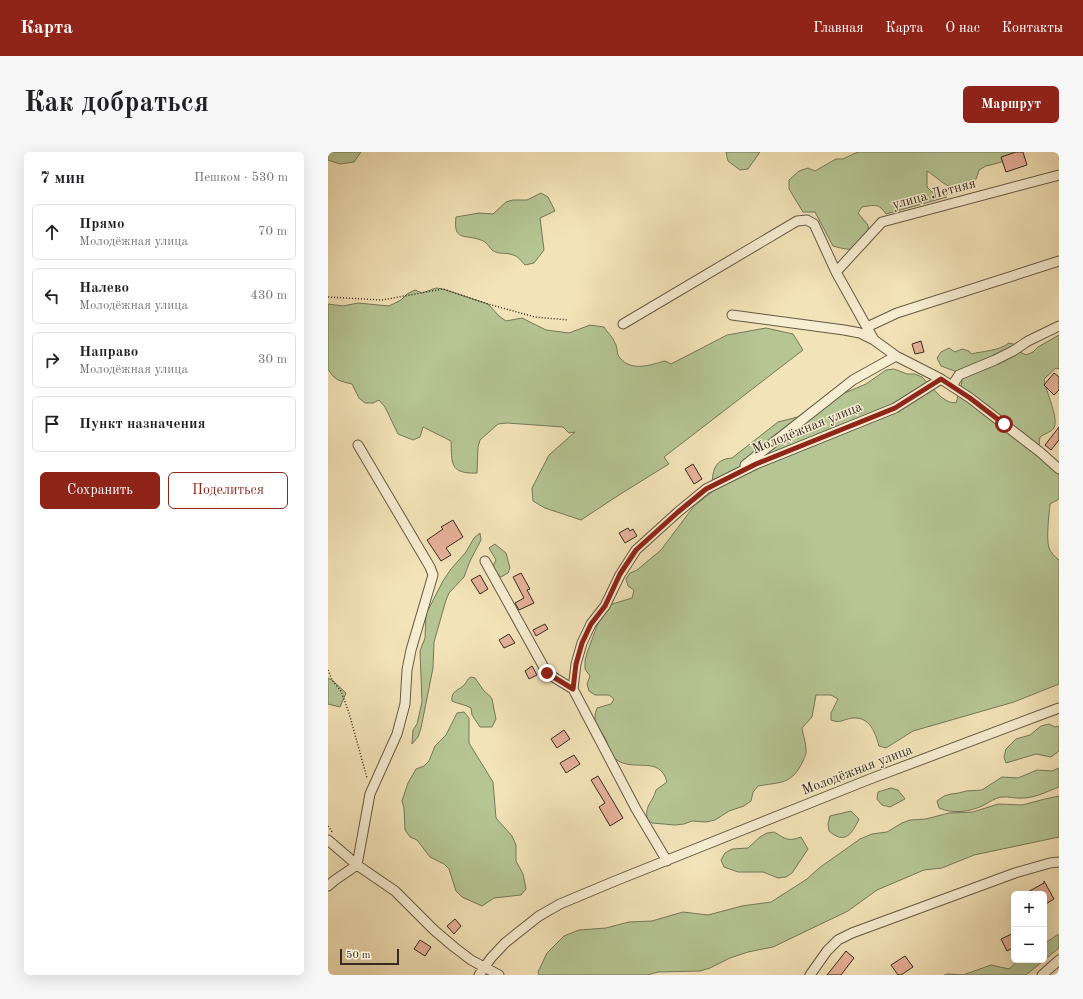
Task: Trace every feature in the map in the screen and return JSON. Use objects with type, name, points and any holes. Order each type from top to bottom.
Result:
[{"type":"street","name":"улица Летняя","points":[[836,272],[882,222],[1059,175]]},
{"type":"street","points":[[623,324],[797,221],[807,220],[814,224],[836,272],[874,340]]},
{"type":"street","points":[[867,327],[897,313],[1059,261]]},
{"type":"street","points":[[732,315],[860,333],[874,340],[896,356],[941,379],[970,398],[1040,452],[1059,469]]},
{"type":"street","points":[[952,386],[959,376],[996,360],[1028,341],[1059,326]]},
{"type":"street","points":[[730,477],[853,380],[896,356]]},
{"type":"street","name":"Молодёжная улица","points":[[573,689],[576,664],[585,637],[591,624],[605,606],[620,574],[636,550],[678,512],[706,489],[756,464],[895,408],[941,379]]},
{"type":"street","points":[[328,886],[357,865],[370,794],[397,734],[405,704],[407,670],[411,650],[432,575],[430,567],[358,445]]},
{"type":"street","points":[[485,561],[547,673],[573,689],[636,809],[666,861]]},
{"type":"street","name":"Молодёжная улица","points":[[481,971],[505,943],[539,916],[566,901],[870,779],[1059,708]]},
{"type":"street","points":[[328,840],[357,865],[395,891],[434,930],[471,960],[481,971],[499,975]]},
{"type":"street","points":[[810,975],[827,951],[838,940],[852,933],[1015,873],[1050,863],[1059,862]]},
{"type":"street","points":[[1042,975],[1059,960]]},
{"type":"path","points":[[328,297],[382,300],[443,288],[488,304],[535,316],[568,320]]},
{"type":"path","points":[[328,670],[332,680],[341,691],[349,713],[367,776],[370,794]]},
{"type":"green space","points":[[328,152],[361,152],[354,162],[340,164],[328,160]]},
{"type":"green space","points":[[726,152],[760,152],[748,169],[740,170],[728,161]]},
{"type":"green space","points":[[858,152],[1015,152],[1002,162],[986,166],[979,170],[974,182],[966,187],[950,187],[927,171],[927,187],[932,192],[947,197],[886,214],[878,206],[862,207],[858,213],[868,225],[869,240],[856,248],[844,249],[833,246],[815,212],[803,212],[789,189],[789,180],[799,171],[808,168],[815,171],[836,159],[843,159]]},
{"type":"green space","points":[[541,193],[548,197],[555,211],[540,218],[544,250],[534,263],[525,265],[515,256],[494,252],[483,241],[461,236],[456,230],[456,217],[479,213],[493,214],[506,202],[513,200],[527,200]]},
{"type":"green space","points":[[436,288],[488,304],[506,321],[522,318],[546,330],[569,333],[590,325],[604,327],[614,341],[620,358],[630,365],[647,366],[665,361],[671,364],[727,335],[766,328],[793,334],[803,350],[664,457],[669,464],[581,520],[545,508],[533,501],[532,488],[549,455],[575,432],[569,433],[563,427],[507,423],[498,424],[480,440],[478,447],[477,473],[461,472],[454,466],[452,461],[451,441],[423,427],[420,437],[413,440],[398,434],[385,407],[379,400],[373,403],[365,403],[359,398],[352,384],[338,380],[328,369],[328,304],[343,306],[358,303],[389,306],[415,290],[422,293]]},
{"type":"green space","points":[[1059,335],[1059,369],[1056,368],[1044,379],[1054,412],[1055,424],[1053,429],[1040,437],[1039,443],[1044,457],[1059,473],[1059,499],[1050,504],[1048,544],[1053,555],[1059,560],[1059,684],[1014,702],[913,731],[886,748],[879,746],[871,726],[864,720],[853,718],[840,721],[831,720],[831,713],[838,699],[831,695],[816,695],[812,717],[802,728],[806,747],[805,756],[801,765],[793,776],[783,782],[758,786],[753,792],[751,801],[744,806],[729,811],[715,820],[706,822],[692,821],[675,825],[652,823],[647,819],[648,806],[656,790],[667,782],[664,774],[653,766],[631,765],[614,758],[606,739],[596,723],[595,716],[597,708],[611,704],[614,699],[609,695],[595,695],[589,691],[587,684],[590,676],[585,669],[585,661],[601,615],[609,605],[632,598],[634,590],[628,586],[626,579],[630,573],[637,570],[661,550],[694,506],[712,492],[714,469],[720,461],[732,458],[778,422],[809,414],[831,396],[847,392],[866,384],[886,370],[894,369],[907,374],[915,374],[922,377],[941,397],[949,402],[956,403],[962,382],[960,373],[941,366],[937,358],[941,352],[949,348],[955,352],[962,349],[969,351],[971,354],[996,349],[1009,343],[1017,345],[1020,352],[1026,355]]},
{"type":"green space","points":[[480,533],[481,540],[470,561],[464,577],[449,593],[446,600],[434,642],[433,668],[421,728],[418,737],[412,744],[413,730],[417,724],[422,702],[420,651],[425,638],[426,614],[451,569],[466,552],[474,538]]},
{"type":"green space","points":[[495,544],[506,553],[510,568],[508,573],[501,577],[495,572],[493,566],[496,560],[489,548]]},
{"type":"green space","points":[[471,677],[475,678],[492,699],[496,719],[492,727],[480,727],[472,715],[471,708],[452,701],[452,695]]},
{"type":"green space","points":[[328,678],[346,693],[340,707],[328,704]]},
{"type":"green space","points":[[464,712],[469,718],[469,743],[493,782],[496,818],[512,836],[516,845],[516,861],[523,874],[526,889],[521,895],[494,898],[482,906],[462,897],[456,891],[449,869],[444,864],[430,857],[417,840],[410,837],[405,830],[404,808],[402,801],[408,783],[416,769],[424,766],[429,761],[435,746],[446,735],[457,713]]},
{"type":"green space","points":[[1049,724],[1055,727],[1059,726],[1059,751],[1051,757],[1036,754],[1006,763],[1004,757],[1006,749],[1016,739],[1030,735],[1041,726]]},
{"type":"green space","points":[[1059,768],[1059,787],[1037,796],[1028,798],[1001,797],[967,811],[956,812],[939,808],[937,801],[944,796],[966,791],[982,790],[1002,777],[1018,778],[1037,770],[1052,771]]},
{"type":"green space","points":[[891,788],[898,790],[905,799],[890,807],[882,805],[877,799],[878,792]]},
{"type":"green space","points":[[1059,796],[1059,837],[974,855],[942,868],[924,870],[877,890],[848,911],[773,947],[748,952],[700,971],[658,972],[647,975],[539,975],[538,972],[547,953],[564,936],[579,930],[606,928],[629,922],[652,921],[683,912],[708,915],[742,906],[771,902],[807,879],[819,868],[860,839],[872,834],[887,832],[910,820],[926,819],[949,813],[973,812],[998,804],[1022,805]]},
{"type":"green space","points":[[851,811],[859,819],[851,833],[844,837],[839,837],[829,831],[828,824],[830,816]]},
{"type":"green space","points":[[774,832],[787,839],[801,837],[808,849],[792,873],[786,877],[778,878],[763,872],[738,872],[724,867],[721,860],[725,853],[732,849],[748,848],[760,837],[767,833]]},
{"type":"green space","points":[[1057,935],[1059,935],[1059,948],[1047,958],[1047,942]]},
{"type":"green space","points":[[1016,963],[1041,963],[1026,975],[963,975],[991,965],[1009,969]]},
{"type":"building","points":[[1016,152],[1023,152],[1027,165],[1006,172],[1001,157]]},
{"type":"building","points":[[921,341],[924,352],[915,354],[912,344]]},
{"type":"building","points":[[1054,373],[1059,377],[1059,390],[1054,395],[1044,385]]},
{"type":"building","points":[[1059,427],[1059,440],[1051,450],[1045,445]]},
{"type":"building","points":[[693,464],[702,479],[694,484],[685,469]]},
{"type":"building","points":[[453,520],[463,537],[446,548],[451,555],[441,561],[427,540],[443,529],[441,527]]},
{"type":"building","points":[[628,528],[630,531],[633,529],[637,536],[625,543],[619,533]]},
{"type":"building","points":[[521,573],[530,589],[527,590],[534,603],[519,610],[515,603],[524,598],[513,577]]},
{"type":"building","points":[[480,575],[488,589],[480,594],[471,580]]},
{"type":"building","points":[[545,624],[548,629],[536,636],[533,630]]},
{"type":"building","points":[[509,634],[515,643],[504,648],[499,640]]},
{"type":"building","points":[[532,666],[537,675],[529,679],[525,671]]},
{"type":"building","points":[[564,730],[570,739],[557,748],[551,739]]},
{"type":"building","points":[[574,755],[580,764],[566,773],[560,763]]},
{"type":"building","points":[[598,776],[623,818],[610,826],[599,807],[605,803],[591,780]]},
{"type":"building","points":[[1044,881],[1054,899],[1047,903],[1047,891],[1029,891],[1044,883]]},
{"type":"building","points":[[455,919],[461,926],[454,934],[447,926]]},
{"type":"building","points":[[1011,934],[1011,949],[1007,951],[1001,939]]},
{"type":"building","points":[[420,940],[431,947],[425,956],[414,949]]},
{"type":"building","points":[[846,951],[854,958],[841,975],[827,975]]},
{"type":"building","points":[[905,956],[913,967],[901,975],[898,975],[891,965]]},
{"type":"route","points":[[547,673],[573,689],[576,664],[582,643],[591,624],[605,606],[620,574],[636,550],[706,489],[756,464],[895,408],[941,379],[970,398],[1004,424]]}]
